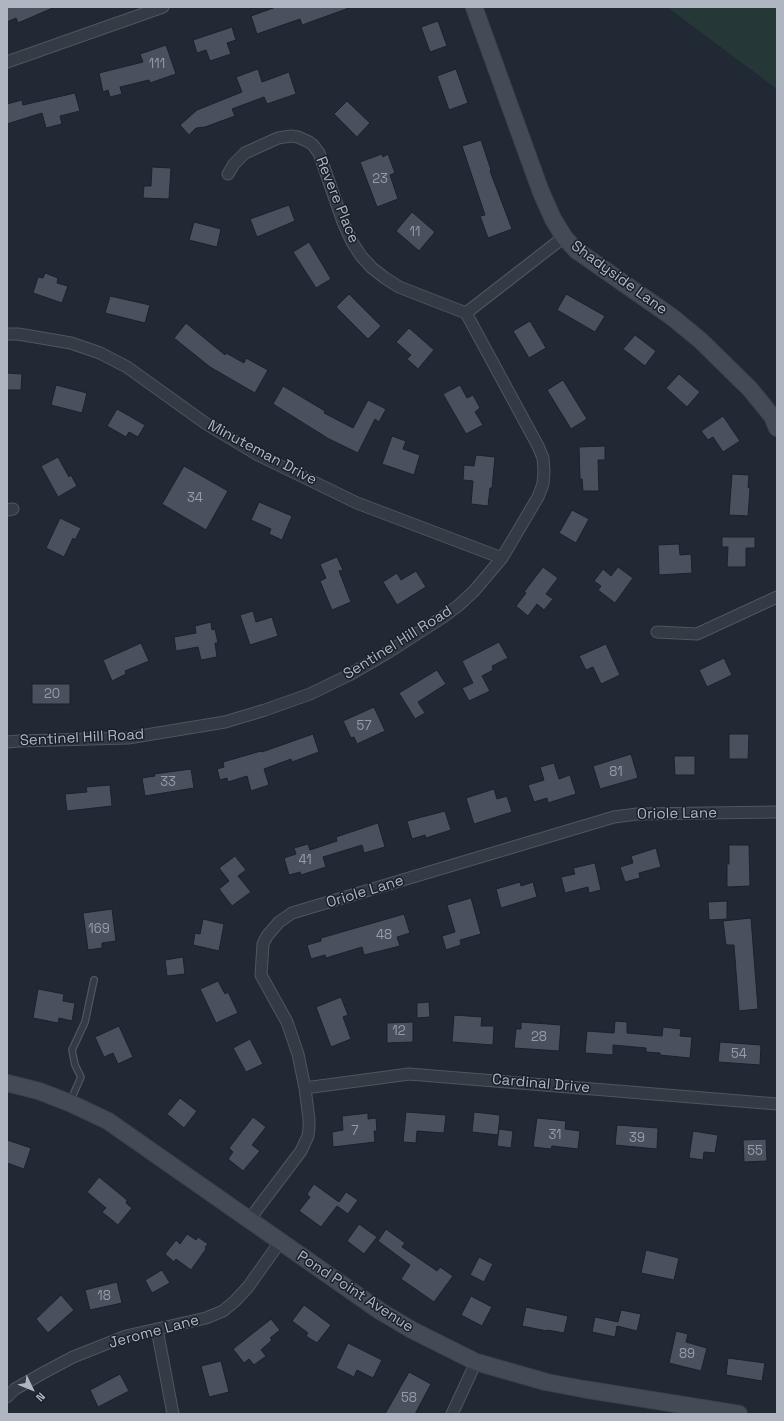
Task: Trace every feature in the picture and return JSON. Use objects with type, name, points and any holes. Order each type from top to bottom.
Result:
[{"type":"main road","name":"Shadyside Lane","points":[[474,7],[541,192],[553,219],[564,237],[576,250],[672,317],[700,340],[750,389],[772,416],[777,428]]},
{"type":"main road","name":"Pond Point Avenue","points":[[7,1083],[39,1090],[108,1121],[380,1311],[412,1330],[476,1362],[553,1383],[674,1409],[739,1414]]},
{"type":"street","points":[[7,62],[163,7]]},
{"type":"street","name":"Revere Place","points":[[228,174],[234,164],[245,153],[278,138],[291,136],[298,137],[309,142],[319,154],[352,242],[361,256],[372,268],[399,287],[466,313]]},
{"type":"street","points":[[466,313],[564,237]]},
{"type":"street","name":"Sentinel Hill Road","points":[[7,742],[128,738],[225,722],[265,710],[310,694],[349,675],[443,617],[474,591],[502,558],[538,497],[544,471],[538,446],[466,313]]},
{"type":"street","name":"Minuteman Drive","points":[[7,334],[18,334],[71,343],[100,353],[127,367],[205,423],[258,455],[358,503],[502,558]]},
{"type":"street","points":[[657,632],[697,634],[777,598]]},
{"type":"street","name":"Oriole Lane","points":[[249,1220],[301,1151],[308,1136],[309,1123],[305,1088],[298,1054],[287,1022],[261,975],[263,944],[272,928],[286,916],[614,817],[637,814],[777,812]]},
{"type":"street","name":"Cardinal Drive","points":[[305,1088],[410,1074],[777,1104]]},
{"type":"street","name":"Jerome Lane","points":[[7,1397],[15,1389],[43,1373],[73,1358],[126,1336],[206,1318],[223,1311],[235,1302],[248,1287],[280,1242]]},
{"type":"street","points":[[157,1329],[173,1414]]},
{"type":"street","points":[[452,1414],[476,1362]]},
{"type":"lane","points":[[70,1103],[81,1077],[75,1065],[72,1050],[85,1022],[94,980]]},
{"type":"shaded area","points":[[667,7],[777,7],[777,89]]},
{"type":"building","points":[[7,7],[55,7],[18,23],[16,18],[7,22]]},
{"type":"building","points":[[276,7],[349,8],[302,25],[300,19],[257,34],[251,16]]},
{"type":"building","points":[[438,21],[447,46],[430,52],[421,27]]},
{"type":"building","points":[[232,27],[236,40],[227,43],[231,54],[210,61],[206,50],[197,53],[193,40]]},
{"type":"building","points":[[166,45],[176,74],[150,83],[149,80],[120,87],[122,94],[110,97],[108,90],[103,92],[99,73],[143,62],[140,54]]},
{"type":"building","points":[[258,69],[262,82],[289,72],[296,94],[267,104],[264,97],[232,109],[235,116],[205,127],[196,128],[189,135],[180,125],[197,110],[242,92],[236,77]]},
{"type":"building","points":[[456,69],[468,103],[449,110],[437,76]]},
{"type":"building","points":[[75,93],[80,111],[60,116],[62,124],[46,128],[42,113],[7,124],[7,104],[22,100],[23,105]]},
{"type":"building","points":[[347,101],[370,123],[357,137],[334,114]]},
{"type":"building","points":[[481,140],[491,170],[490,171],[512,229],[488,238],[480,216],[485,215],[462,146]]},
{"type":"building","points":[[382,154],[383,157],[388,154],[395,173],[390,175],[398,199],[377,207],[360,162]]},
{"type":"building","points":[[152,167],[171,168],[169,199],[143,198],[144,186],[151,186]]},
{"type":"building","points":[[289,205],[295,221],[257,237],[250,219]]},
{"type":"building","points":[[412,212],[435,232],[419,251],[396,231]]},
{"type":"building","points":[[194,222],[221,229],[217,247],[189,240]]},
{"type":"building","points":[[309,242],[331,279],[316,288],[293,252]]},
{"type":"building","points":[[45,273],[58,278],[57,283],[68,286],[62,303],[33,293],[38,277],[43,278]]},
{"type":"building","points":[[349,294],[381,326],[368,339],[336,307]]},
{"type":"building","points":[[566,294],[605,316],[595,332],[557,310]]},
{"type":"building","points":[[110,296],[150,305],[145,323],[105,313]]},
{"type":"building","points":[[530,321],[546,348],[529,358],[513,331]]},
{"type":"building","points":[[186,323],[225,355],[226,353],[244,363],[246,358],[268,370],[255,393],[210,367],[174,338]]},
{"type":"building","points":[[409,328],[434,350],[418,369],[407,359],[411,355],[396,342]]},
{"type":"building","points":[[635,335],[656,351],[645,366],[623,349]]},
{"type":"building","points":[[7,373],[22,374],[21,390],[7,390]]},
{"type":"building","points":[[679,374],[700,392],[687,407],[666,388]]},
{"type":"building","points":[[563,380],[587,419],[571,429],[547,390]]},
{"type":"building","points":[[56,385],[87,393],[82,413],[51,405]]},
{"type":"building","points":[[460,385],[467,398],[473,395],[480,408],[475,412],[483,425],[466,434],[443,394]]},
{"type":"building","points":[[283,386],[325,411],[324,413],[353,428],[368,400],[386,409],[379,422],[375,419],[358,453],[329,439],[273,404]]},
{"type":"building","points":[[117,409],[145,425],[138,437],[129,432],[126,437],[107,426]]},
{"type":"building","points":[[723,416],[740,441],[723,452],[713,437],[708,440],[701,431]]},
{"type":"building","points":[[392,436],[406,441],[403,449],[420,455],[414,475],[382,464]]},
{"type":"building","points":[[605,446],[605,460],[598,460],[599,491],[583,491],[582,479],[580,479],[579,447]]},
{"type":"building","points":[[476,455],[495,457],[492,488],[490,488],[488,506],[471,504],[473,481],[463,480],[464,465],[474,466]]},
{"type":"building","points":[[58,457],[69,477],[71,475],[77,486],[58,497],[41,466]]},
{"type":"building","points":[[184,466],[228,491],[206,530],[162,504]]},
{"type":"building","points":[[732,474],[749,475],[748,487],[750,489],[748,516],[729,515]]},
{"type":"building","points":[[259,502],[292,516],[282,540],[269,534],[271,529],[251,520]]},
{"type":"building","points":[[572,510],[589,519],[576,543],[559,533]]},
{"type":"building","points":[[60,518],[81,528],[75,540],[73,538],[64,557],[46,548]]},
{"type":"building","points":[[722,537],[755,537],[755,548],[746,548],[746,567],[727,567],[728,547],[722,547]]},
{"type":"building","points":[[679,544],[680,555],[691,554],[692,573],[659,575],[658,545]]},
{"type":"building","points":[[337,557],[343,570],[339,571],[351,602],[332,610],[320,581],[326,578],[320,564]]},
{"type":"building","points":[[543,567],[558,578],[546,594],[553,599],[544,610],[537,604],[528,616],[516,606],[526,593],[524,592]]},
{"type":"building","points":[[618,567],[633,578],[615,603],[598,590],[601,586],[594,581],[603,569],[611,576]]},
{"type":"building","points":[[416,571],[426,587],[397,605],[383,582],[397,573],[401,580]]},
{"type":"building","points":[[253,611],[256,622],[272,617],[278,636],[250,645],[240,615]]},
{"type":"building","points":[[211,622],[212,630],[215,629],[218,643],[215,643],[217,657],[201,660],[198,647],[176,651],[174,637],[196,633],[195,626]]},
{"type":"building","points":[[499,642],[508,658],[492,666],[493,670],[482,676],[490,691],[469,701],[462,688],[473,683],[462,661]]},
{"type":"building","points":[[141,643],[149,661],[125,671],[126,674],[112,681],[103,660]]},
{"type":"building","points":[[606,644],[620,675],[601,684],[593,667],[586,670],[579,656]]},
{"type":"building","points":[[724,658],[732,675],[707,687],[699,670]]},
{"type":"building","points":[[437,670],[446,684],[418,702],[425,713],[415,719],[399,693]]},
{"type":"building","points":[[32,684],[70,684],[70,704],[32,704]]},
{"type":"building","points":[[374,707],[385,731],[357,744],[354,737],[351,738],[343,721]]},
{"type":"building","points":[[313,734],[319,752],[292,762],[291,759],[264,769],[269,785],[251,791],[247,776],[228,782],[227,778],[220,780],[217,769],[224,767],[223,762],[261,751],[262,752]]},
{"type":"building","points":[[729,734],[749,734],[748,759],[729,759]]},
{"type":"building","points":[[631,754],[638,778],[600,789],[593,766]]},
{"type":"building","points":[[674,756],[695,756],[695,775],[675,775]]},
{"type":"building","points":[[554,763],[559,779],[570,775],[576,794],[548,803],[547,798],[534,802],[528,785],[544,780],[540,767]]},
{"type":"building","points":[[191,769],[194,788],[145,796],[142,778],[155,776],[154,774]]},
{"type":"building","points":[[110,785],[112,806],[67,811],[65,794],[87,792],[86,787]]},
{"type":"building","points":[[494,789],[497,799],[507,796],[512,812],[474,824],[466,798]]},
{"type":"building","points":[[445,811],[451,830],[426,838],[425,835],[412,839],[407,821]]},
{"type":"building","points":[[378,823],[385,847],[364,853],[362,845],[323,857],[326,867],[301,875],[300,872],[289,875],[284,858],[296,854],[294,848],[308,844],[310,850],[337,841],[336,837]]},
{"type":"building","points":[[729,845],[749,845],[750,886],[727,887]]},
{"type":"building","points":[[656,848],[661,867],[639,873],[640,878],[625,882],[620,867],[633,863],[631,856]]},
{"type":"building","points":[[235,856],[246,870],[238,876],[251,892],[232,906],[219,889],[229,881],[219,868]]},
{"type":"building","points":[[595,863],[601,890],[589,893],[588,887],[565,893],[561,877],[575,874],[573,868]]},
{"type":"building","points":[[520,882],[521,886],[533,882],[537,897],[501,908],[496,889]]},
{"type":"building","points":[[471,898],[481,934],[460,940],[461,945],[446,950],[442,936],[455,932],[447,905]]},
{"type":"building","points":[[727,901],[727,919],[709,920],[708,902]]},
{"type":"building","points":[[112,909],[116,941],[102,943],[102,948],[88,950],[83,913]]},
{"type":"building","points":[[404,914],[410,933],[397,937],[400,946],[364,955],[362,947],[326,958],[325,955],[311,959],[307,945],[321,941],[321,938]]},
{"type":"building","points":[[751,918],[758,1009],[739,1011],[734,945],[726,945],[723,921]]},
{"type":"building","points":[[203,919],[224,924],[219,951],[193,945],[195,933],[200,934]]},
{"type":"building","points":[[183,957],[185,974],[167,976],[165,960]]},
{"type":"building","points":[[218,981],[225,994],[228,992],[238,1013],[216,1023],[200,989]]},
{"type":"building","points":[[38,989],[64,994],[63,1001],[75,1003],[72,1021],[59,1018],[58,1023],[33,1018]]},
{"type":"building","points":[[341,997],[348,1015],[343,1017],[351,1039],[331,1047],[316,1007]]},
{"type":"building","points":[[429,1002],[430,1017],[417,1018],[417,1003]]},
{"type":"building","points":[[454,1015],[482,1017],[481,1026],[494,1026],[493,1045],[452,1042]]},
{"type":"building","points":[[615,1021],[627,1022],[627,1033],[662,1036],[663,1027],[681,1029],[680,1036],[692,1037],[690,1058],[646,1052],[646,1048],[613,1045],[613,1055],[585,1053],[587,1031],[614,1033]]},
{"type":"building","points":[[413,1022],[413,1042],[387,1043],[387,1023]]},
{"type":"building","points":[[521,1022],[561,1025],[559,1051],[514,1048],[516,1029],[521,1029]]},
{"type":"building","points":[[119,1026],[133,1057],[118,1064],[113,1053],[104,1057],[95,1037]]},
{"type":"building","points":[[250,1039],[263,1064],[246,1072],[233,1048]]},
{"type":"building","points":[[720,1042],[761,1045],[760,1065],[718,1062]]},
{"type":"building","points":[[180,1098],[197,1111],[184,1128],[167,1114]]},
{"type":"building","points":[[406,1112],[446,1115],[444,1133],[417,1131],[416,1143],[403,1142]]},
{"type":"building","points":[[474,1112],[500,1115],[498,1135],[472,1132]]},
{"type":"building","points":[[368,1113],[368,1119],[376,1118],[377,1131],[374,1131],[375,1142],[333,1147],[332,1132],[343,1130],[342,1116]]},
{"type":"building","points":[[253,1117],[266,1127],[252,1145],[260,1151],[243,1171],[228,1159],[233,1152],[229,1148]]},
{"type":"building","points":[[537,1118],[566,1121],[565,1129],[580,1131],[578,1149],[552,1146],[551,1149],[533,1147]]},
{"type":"building","points":[[617,1125],[658,1128],[657,1149],[615,1145]]},
{"type":"building","points":[[499,1129],[513,1131],[511,1148],[497,1146]]},
{"type":"building","points":[[693,1131],[718,1135],[715,1153],[704,1152],[703,1160],[689,1158]]},
{"type":"building","points":[[766,1139],[767,1161],[744,1162],[743,1140]]},
{"type":"building","points":[[7,1140],[31,1148],[24,1169],[7,1163]]},
{"type":"building","points":[[99,1177],[127,1200],[126,1203],[132,1208],[118,1225],[102,1212],[106,1208],[87,1192]]},
{"type":"building","points":[[314,1184],[339,1202],[346,1192],[358,1200],[348,1214],[337,1206],[321,1227],[299,1211],[310,1197],[307,1194]]},
{"type":"building","points":[[359,1224],[377,1237],[364,1254],[347,1241]]},
{"type":"building","points":[[386,1229],[405,1243],[402,1247],[437,1271],[440,1267],[453,1276],[434,1302],[401,1279],[410,1265],[378,1241]]},
{"type":"building","points":[[187,1234],[196,1240],[198,1237],[208,1244],[191,1270],[176,1259],[174,1262],[165,1254],[176,1240],[180,1244]]},
{"type":"building","points":[[646,1250],[679,1258],[674,1280],[641,1273]]},
{"type":"building","points":[[479,1257],[493,1264],[484,1282],[470,1275]]},
{"type":"building","points":[[162,1270],[170,1283],[152,1293],[145,1280]]},
{"type":"building","points":[[117,1282],[122,1303],[90,1310],[85,1290]]},
{"type":"building","points":[[61,1295],[74,1310],[48,1333],[36,1319]]},
{"type":"building","points":[[471,1296],[492,1307],[482,1326],[461,1315]]},
{"type":"building","points":[[304,1305],[331,1325],[317,1343],[306,1336],[308,1333],[292,1321]]},
{"type":"building","points":[[526,1307],[568,1316],[564,1333],[522,1326]]},
{"type":"building","points":[[621,1310],[641,1314],[637,1331],[617,1326],[615,1337],[592,1332],[595,1317],[618,1322]]},
{"type":"building","points":[[271,1319],[280,1330],[270,1338],[272,1340],[261,1350],[266,1356],[254,1365],[249,1359],[244,1363],[233,1349]]},
{"type":"building","points":[[676,1331],[688,1334],[686,1342],[707,1348],[701,1371],[669,1363]]},
{"type":"building","points":[[348,1343],[382,1360],[373,1378],[357,1370],[354,1377],[336,1368]]},
{"type":"building","points":[[728,1358],[765,1363],[762,1381],[726,1375]]},
{"type":"building","points":[[221,1361],[229,1392],[209,1397],[201,1366]]},
{"type":"building","points":[[409,1372],[431,1384],[415,1414],[385,1414]]},
{"type":"building","points":[[120,1374],[129,1391],[98,1407],[90,1390]]}]
